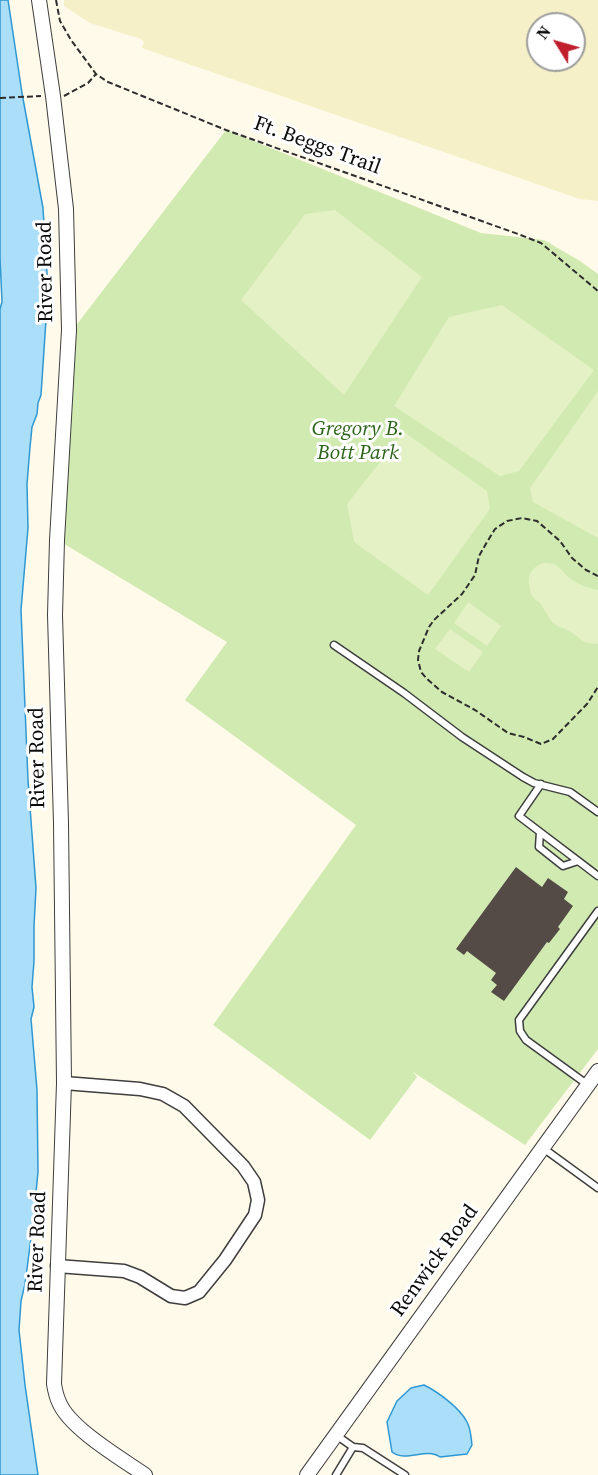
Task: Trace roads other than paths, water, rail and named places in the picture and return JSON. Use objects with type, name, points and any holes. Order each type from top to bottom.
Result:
[{"type":"street","name":"River Road","points":[[39,0],[66,209],[69,330],[55,615],[61,823],[64,1083],[54,1384],[59,1404],[72,1420],[145,1475]]},
{"type":"street","name":"Renwick Road","points":[[307,1475],[542,1148],[594,1081]]},
{"type":"street","points":[[57,1266],[124,1271],[140,1277],[171,1296],[185,1298],[199,1292],[225,1260],[255,1215],[258,1200],[254,1182],[243,1166],[184,1106],[163,1094],[140,1089],[64,1083]]},
{"type":"lane","points":[[334,645],[404,693],[462,737],[523,777],[570,792],[598,812]]},
{"type":"lane","points":[[541,784],[519,816],[598,876]]},
{"type":"lane","points":[[540,832],[538,847],[555,860],[564,866],[578,861]]},
{"type":"lane","points":[[594,1081],[526,1040],[520,1031],[519,1020],[598,911]]},
{"type":"lane","points":[[542,1148],[598,1188]]},
{"type":"lane","points":[[336,1435],[353,1447],[363,1448],[405,1475]]},
{"type":"lane","points":[[336,1475],[353,1447]]},
{"type":"water","points":[[0,0],[8,0],[43,208],[48,290],[41,395],[32,427],[30,447],[27,484],[28,528],[21,610],[28,780],[36,888],[32,987],[34,1007],[31,1019],[37,1090],[38,1172],[19,1330],[38,1475],[0,1475],[0,309],[2,302]]},
{"type":"water","points":[[424,1385],[448,1401],[464,1417],[472,1445],[467,1454],[440,1457],[434,1454],[403,1456],[392,1452],[387,1422],[397,1401],[411,1388]]},
{"type":"park label","name":"Gregory B. Bott Park","points":[[358,442]]}]
